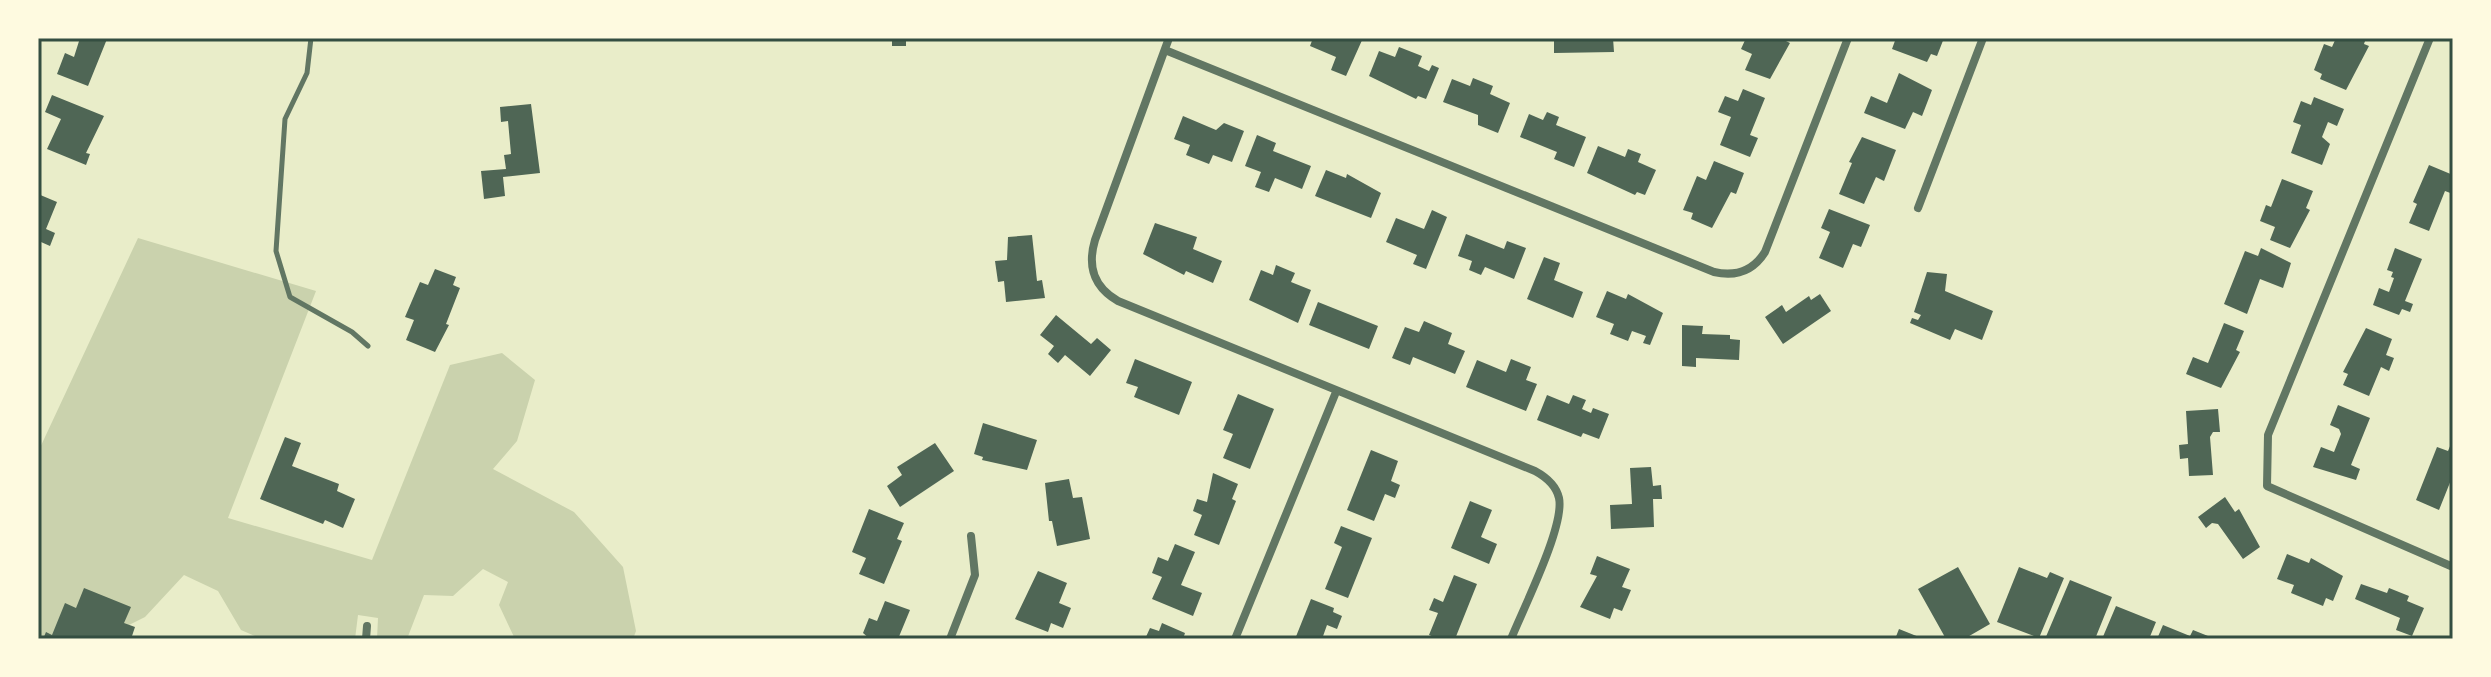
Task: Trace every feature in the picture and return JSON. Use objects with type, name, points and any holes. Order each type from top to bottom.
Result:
[{"type":"street","points":[[1169,38],[1095,240],[1091,269],[1109,295],[1336,392],[1535,471],[1556,489],[1560,503],[1558,524],[1511,639]]},
{"type":"street","points":[[1165,50],[1714,272],[1730,274],[1745,271],[1760,259],[1770,241],[1848,38]]},
{"type":"street","points":[[1918,208],[1983,38]]},
{"type":"street","points":[[2430,38],[2268,435],[2267,486],[2453,567]]},
{"type":"street","points":[[1235,639],[1336,392]]},
{"type":"street","points":[[950,639],[975,575],[971,536]]},
{"type":"street","points":[[366,639],[367,626]]},
{"type":"lane","points":[[311,38],[307,73],[285,119],[276,251],[290,297],[352,332],[368,346]]},
{"type":"green space","points":[[138,238],[316,291],[228,518],[372,560],[450,365],[502,353],[535,380],[517,441],[493,469],[574,512],[623,567],[636,631],[633,639],[515,639],[499,605],[508,582],[483,569],[453,596],[424,595],[407,639],[377,639],[378,618],[358,615],[355,639],[262,639],[241,630],[218,591],[184,575],[145,617],[121,629],[122,639],[38,639],[38,452]]},
{"type":"building","points":[[80,38],[107,39],[88,86],[57,74],[65,53],[74,57]]},
{"type":"building","points":[[892,38],[906,38],[906,46],[892,46]]},
{"type":"building","points":[[1313,38],[1363,38],[1346,76],[1331,70],[1336,57],[1310,46]]},
{"type":"building","points":[[1554,38],[1613,38],[1614,52],[1554,53]]},
{"type":"building","points":[[1746,38],[1787,38],[1786,41],[1790,43],[1770,79],[1745,70],[1752,54],[1741,49]]},
{"type":"building","points":[[1896,38],[1944,38],[1937,56],[1931,54],[1927,62],[1892,49]]},
{"type":"building","points":[[2336,38],[2366,38],[2364,44],[2369,46],[2346,90],[2320,79],[2322,74],[2314,70],[2324,44],[2332,47]]},
{"type":"building","points":[[1399,47],[1422,56],[1418,66],[1429,71],[1432,65],[1439,68],[1426,99],[1418,96],[1416,99],[1369,76],[1379,51],[1395,57]]},
{"type":"building","points":[[1899,73],[1932,90],[1922,116],[1913,112],[1905,129],[1864,113],[1871,96],[1887,103]]},
{"type":"building","points":[[1473,78],[1493,86],[1490,94],[1510,103],[1498,133],[1478,125],[1478,115],[1443,102],[1452,79],[1470,86]]},
{"type":"building","points":[[1743,89],[1765,98],[1750,135],[1758,138],[1750,157],[1720,145],[1731,117],[1718,112],[1725,96],[1738,101]]},
{"type":"building","points":[[52,95],[104,116],[86,153],[90,154],[86,165],[47,149],[61,119],[45,112]]},
{"type":"building","points":[[2314,97],[2344,109],[2337,126],[2328,122],[2322,137],[2330,144],[2322,165],[2291,153],[2301,125],[2293,122],[2301,101],[2311,105]]},
{"type":"building","points":[[531,104],[540,173],[503,177],[505,196],[484,199],[481,171],[506,169],[504,155],[511,154],[508,121],[501,122],[500,107]]},
{"type":"building","points":[[1547,112],[1559,117],[1556,125],[1586,137],[1574,167],[1554,159],[1557,152],[1520,137],[1529,114],[1543,120]]},
{"type":"building","points":[[1183,116],[1216,130],[1224,123],[1244,131],[1232,162],[1213,155],[1209,164],[1186,155],[1190,145],[1174,139]]},
{"type":"building","points":[[1257,135],[1276,143],[1273,151],[1311,166],[1302,189],[1275,178],[1269,192],[1255,187],[1261,172],[1245,166]]},
{"type":"building","points":[[1862,137],[1896,150],[1884,181],[1876,177],[1864,204],[1839,194],[1852,163],[1849,162]]},
{"type":"building","points":[[1598,146],[1625,157],[1628,149],[1641,154],[1638,162],[1656,170],[1645,195],[1637,192],[1635,195],[1587,173]]},
{"type":"building","points":[[1714,161],[1744,173],[1736,194],[1731,192],[1712,228],[1691,219],[1693,213],[1683,210],[1697,176],[1706,180]]},
{"type":"building","points":[[2429,165],[2453,175],[2453,194],[2445,191],[2429,231],[2409,223],[2417,204],[2413,202]]},
{"type":"building","points":[[1326,170],[1346,178],[1347,174],[1381,193],[1371,218],[1315,196]]},
{"type":"building","points":[[2282,179],[2313,191],[2306,208],[2310,210],[2290,248],[2270,240],[2275,227],[2260,221],[2266,205],[2271,207]]},
{"type":"building","points":[[38,194],[57,202],[46,229],[55,233],[50,246],[41,242],[38,248]]},
{"type":"building","points":[[1829,209],[1870,225],[1861,247],[1853,244],[1843,268],[1819,258],[1830,232],[1821,228]]},
{"type":"building","points":[[1432,210],[1447,217],[1426,269],[1413,264],[1417,255],[1386,242],[1396,218],[1424,229]]},
{"type":"building","points":[[1155,223],[1197,237],[1193,249],[1222,261],[1213,283],[1186,271],[1184,275],[1143,254]]},
{"type":"building","points":[[1466,234],[1504,249],[1507,241],[1526,248],[1514,279],[1485,267],[1481,275],[1469,270],[1472,261],[1458,256]]},
{"type":"building","points":[[1032,235],[1037,281],[1042,280],[1045,298],[1006,302],[1004,281],[998,282],[995,261],[1007,260],[1008,237]]},
{"type":"building","points":[[2261,248],[2291,263],[2283,288],[2260,279],[2247,314],[2224,304],[2245,251],[2258,256]]},
{"type":"building","points":[[2395,248],[2422,259],[2405,301],[2413,304],[2410,312],[2402,309],[2399,315],[2373,305],[2379,288],[2389,292],[2394,278],[2391,277],[2393,272],[2387,270]]},
{"type":"building","points":[[1544,257],[1560,263],[1554,280],[1583,292],[1573,318],[1527,299]]},
{"type":"building","points":[[1276,265],[1295,273],[1291,282],[1311,290],[1298,323],[1249,300],[1261,270],[1273,275]]},
{"type":"building","points":[[435,269],[456,277],[453,285],[460,288],[446,324],[449,325],[435,352],[406,340],[414,320],[405,317],[420,282],[428,285]]},
{"type":"building","points":[[1927,272],[1947,274],[1945,291],[1993,311],[1982,340],[1955,329],[1950,340],[1910,323],[1912,318],[1918,320],[1921,315],[1914,312]]},
{"type":"building","points":[[1607,291],[1626,299],[1628,294],[1663,313],[1650,345],[1643,343],[1646,336],[1632,331],[1628,341],[1610,334],[1614,324],[1596,317]]},
{"type":"building","points":[[1820,294],[1831,311],[1783,344],[1765,317],[1782,305],[1786,312],[1809,296],[1811,300]]},
{"type":"building","points":[[1318,302],[1378,326],[1369,349],[1309,325]]},
{"type":"building","points":[[1056,315],[1091,344],[1097,338],[1111,350],[1090,376],[1065,355],[1058,363],[1048,354],[1054,346],[1040,335]]},
{"type":"building","points":[[1424,321],[1452,333],[1448,344],[1465,351],[1455,374],[1413,357],[1410,365],[1392,358],[1405,327],[1419,332]]},
{"type":"building","points":[[2224,323],[2244,331],[2236,350],[2240,352],[2221,388],[2186,374],[2193,357],[2208,363]]},
{"type":"building","points":[[1682,325],[1703,326],[1702,334],[1730,335],[1730,339],[1740,340],[1739,360],[1696,358],[1696,367],[1682,366]]},
{"type":"building","points":[[2366,328],[2392,339],[2386,355],[2394,358],[2389,371],[2381,367],[2369,396],[2343,385],[2348,374],[2343,372]]},
{"type":"building","points":[[1135,359],[1192,382],[1179,415],[1134,397],[1138,387],[1126,383]]},
{"type":"building","points":[[1511,359],[1531,367],[1526,380],[1537,384],[1526,411],[1466,387],[1477,360],[1506,372]]},
{"type":"building","points":[[1238,394],[1274,409],[1250,469],[1223,458],[1233,434],[1223,430]]},
{"type":"building","points":[[1547,395],[1569,404],[1573,395],[1586,400],[1582,409],[1591,413],[1593,408],[1609,414],[1599,439],[1583,433],[1581,437],[1537,420]]},
{"type":"building","points":[[2338,405],[2370,418],[2351,465],[2360,469],[2356,480],[2313,467],[2321,447],[2334,452],[2341,434],[2339,429],[2330,425]]},
{"type":"building","points":[[2218,409],[2220,432],[2213,432],[2210,437],[2213,475],[2189,476],[2188,458],[2180,459],[2179,445],[2188,444],[2186,411]]},
{"type":"building","points":[[983,423],[1037,440],[1027,470],[982,460],[983,457],[974,454]]},
{"type":"building","points":[[285,437],[301,443],[292,466],[339,484],[337,491],[355,499],[343,528],[325,520],[323,524],[260,499]]},
{"type":"building","points":[[2453,439],[2453,475],[2439,510],[2416,500],[2437,447],[2448,451]]},
{"type":"building","points":[[935,443],[954,471],[900,507],[887,486],[902,475],[897,467]]},
{"type":"building","points":[[1371,450],[1398,461],[1391,481],[1400,485],[1395,498],[1385,494],[1374,521],[1347,510]]},
{"type":"building","points":[[1651,467],[1653,486],[1661,485],[1662,499],[1653,499],[1654,527],[1611,529],[1610,505],[1632,504],[1630,468]]},
{"type":"building","points":[[1213,473],[1238,484],[1232,499],[1236,501],[1219,545],[1194,535],[1202,515],[1193,511],[1197,499],[1207,502]]},
{"type":"building","points":[[1069,479],[1073,498],[1082,497],[1090,539],[1057,546],[1052,521],[1049,521],[1045,483]]},
{"type":"building","points":[[2225,497],[2235,512],[2239,509],[2260,547],[2243,559],[2218,524],[2212,523],[2206,528],[2198,517]]},
{"type":"building","points":[[1470,501],[1492,510],[1481,537],[1497,544],[1489,564],[1451,548]]},
{"type":"building","points":[[869,509],[904,523],[897,539],[902,541],[884,584],[859,574],[866,558],[852,552]]},
{"type":"building","points":[[1341,526],[1372,538],[1348,598],[1325,589],[1342,547],[1334,543]]},
{"type":"building","points":[[1175,544],[1195,552],[1181,585],[1202,593],[1193,616],[1152,599],[1162,577],[1152,573],[1158,557],[1168,561]]},
{"type":"building","points":[[2287,554],[2309,563],[2311,558],[2343,576],[2333,601],[2326,598],[2323,606],[2291,593],[2294,585],[2277,579]]},
{"type":"building","points":[[1597,556],[1630,569],[1622,587],[1631,590],[1622,611],[1614,608],[1610,619],[1580,607],[1597,576],[1590,574]]},
{"type":"building","points":[[1958,567],[1990,624],[1964,639],[1946,639],[1918,589]]},
{"type":"building","points":[[2019,567],[2047,578],[2050,572],[2064,578],[2039,638],[1997,622]]},
{"type":"building","points":[[1038,571],[1067,583],[1059,603],[1071,608],[1063,628],[1051,623],[1048,632],[1015,619]]},
{"type":"building","points":[[1454,575],[1477,584],[1455,639],[1439,639],[1429,635],[1438,613],[1429,610],[1434,598],[1443,602]]},
{"type":"building","points":[[2070,580],[2112,597],[2095,639],[2045,639]]},
{"type":"building","points":[[2361,584],[2387,593],[2389,588],[2409,596],[2407,601],[2424,608],[2412,636],[2396,630],[2400,618],[2355,599]]},
{"type":"building","points":[[84,588],[131,607],[124,623],[135,627],[131,639],[43,639],[46,632],[52,635],[65,603],[76,608]]},
{"type":"building","points":[[1311,599],[1334,608],[1333,612],[1342,616],[1337,629],[1327,625],[1322,639],[1295,639]]},
{"type":"building","points":[[885,601],[910,610],[898,639],[870,639],[863,633],[869,618],[877,621]]},
{"type":"building","points":[[2116,606],[2156,622],[2149,639],[2102,639]]},
{"type":"building","points":[[1162,623],[1185,633],[1183,639],[1145,639],[1150,628],[1159,631]]},
{"type":"building","points":[[2163,625],[2190,636],[2193,630],[2208,636],[2207,639],[2157,639]]},
{"type":"building","points":[[1899,629],[1924,639],[1895,639]]}]
